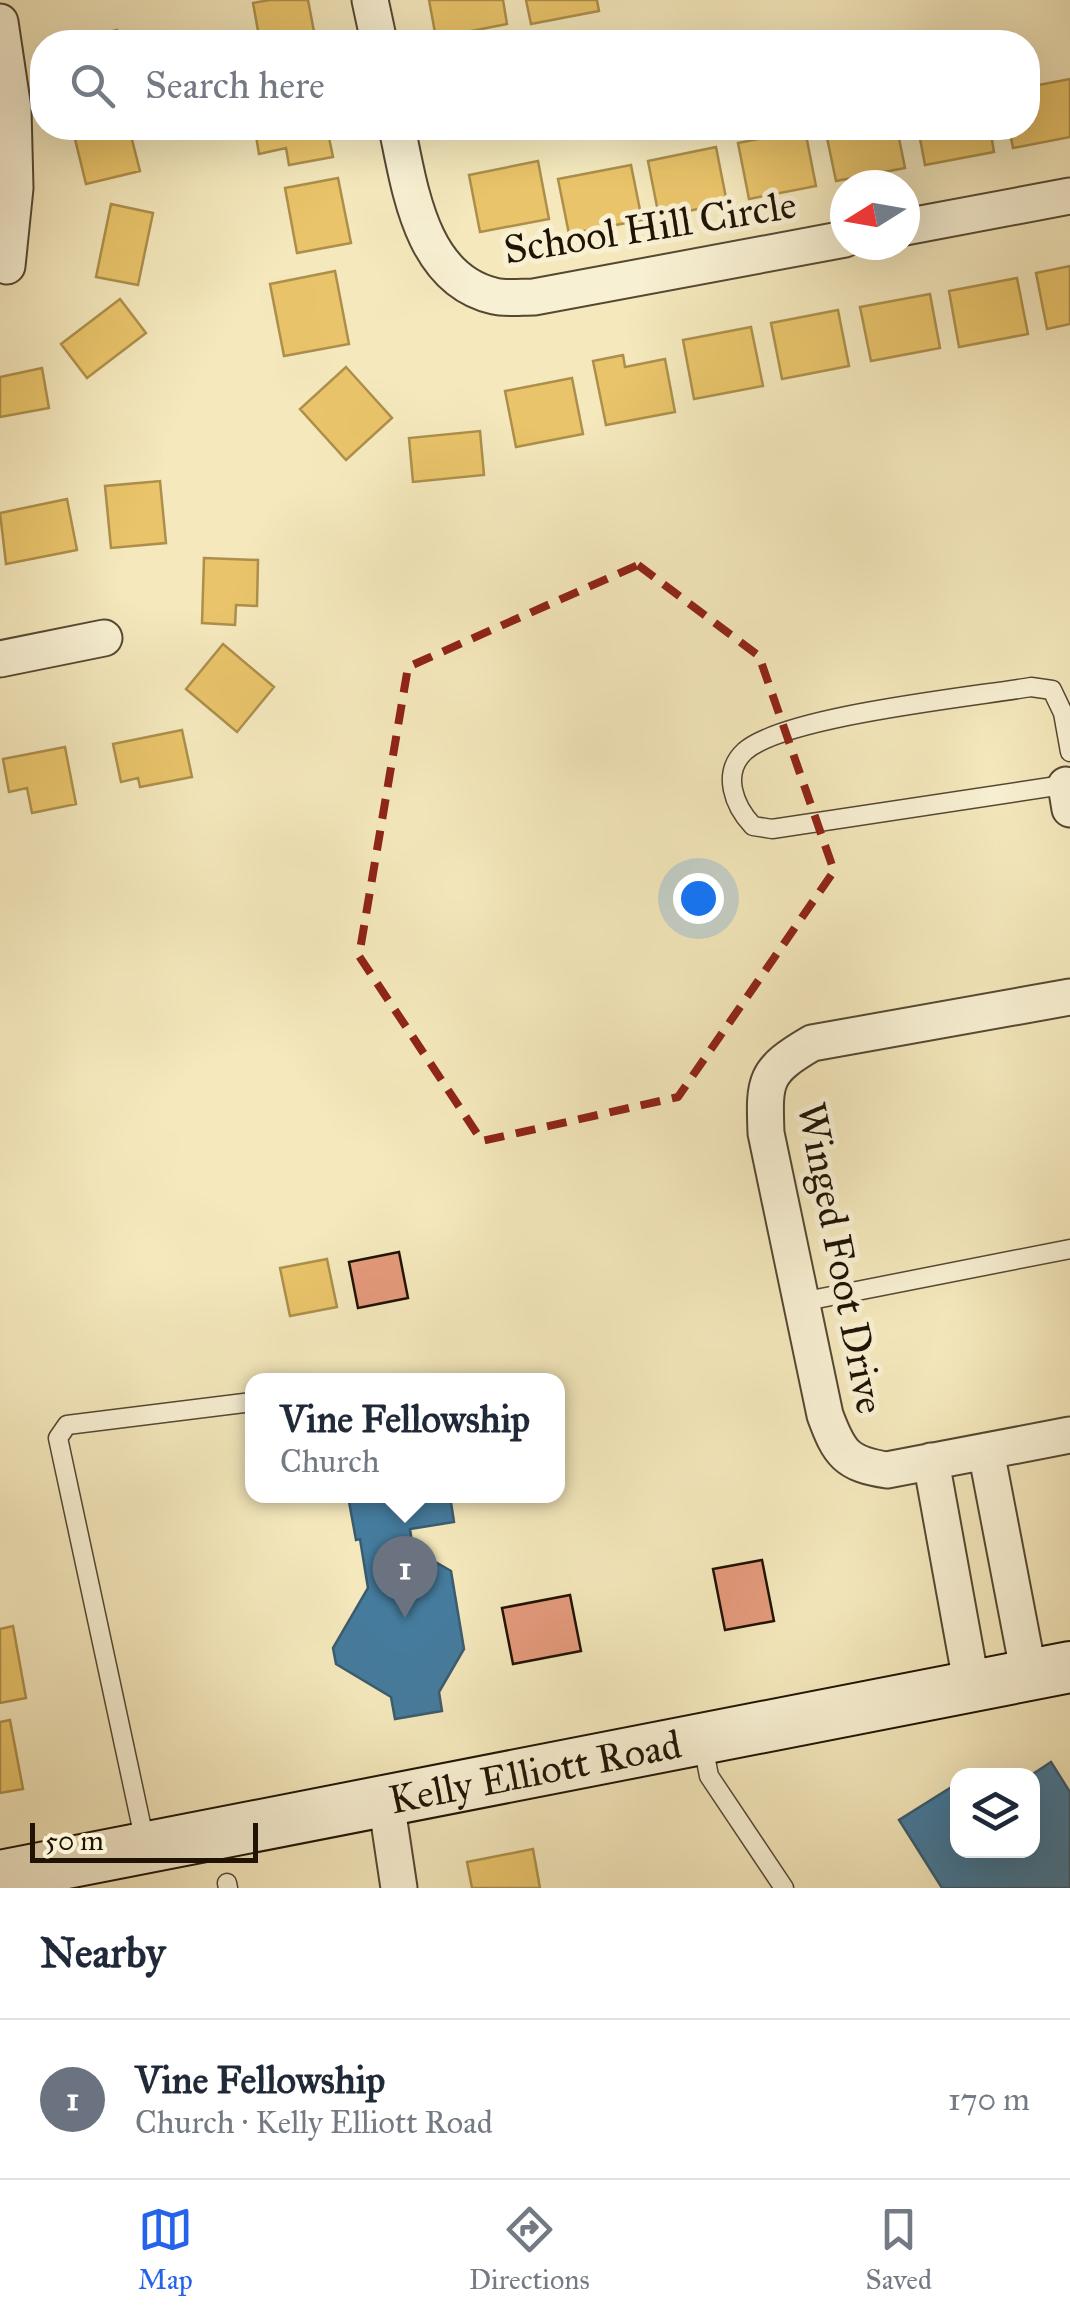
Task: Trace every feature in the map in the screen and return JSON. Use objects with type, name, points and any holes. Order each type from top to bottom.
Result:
[{"type":"street","points":[[370,0],[376,30]]},
{"type":"street","points":[[0,22],[13,108],[15,188],[7,266]]},
{"type":"street","name":"School Hill Circle","points":[[400,140],[415,211],[446,269],[464,284],[495,296],[534,297],[830,242]]},
{"type":"street","points":[[920,225],[1070,196]]},
{"type":"street","points":[[0,659],[104,638]]},
{"type":"street","name":"Winged Foot Drive","points":[[931,1462],[886,1470],[856,1466],[835,1444],[824,1415],[766,1133],[764,1086],[784,1059],[812,1043],[1070,996]]},
{"type":"street","points":[[972,1687],[931,1462],[1070,1435]]},
{"type":"street","points":[[986,1451],[1056,1674]]},
{"type":"street","name":"Kelly Elliott Road","points":[[28,1877],[146,1847],[1056,1674]]},
{"type":"street","points":[[386,1801],[399,1888]]},
{"type":"lane","points":[[1031,688],[1052,690],[1063,713],[1069,783],[772,828],[753,826],[742,814],[731,779],[746,750],[790,728],[1031,688]]},
{"type":"lane","points":[[801,1302],[1070,1249]]},
{"type":"lane","points":[[146,1847],[58,1438],[67,1425],[245,1403]]},
{"type":"lane","points":[[702,1739],[709,1776],[784,1888]]},
{"type":"highlighted area","points":[[638,565],[759,656],[834,871],[678,1097],[482,1141],[359,956],[408,667]]},
{"type":"building: Homes","points":[[308,0],[314,30],[258,30],[253,3]]},
{"type":"building: Homes","points":[[429,0],[503,0],[507,24],[477,30],[435,30]]},
{"type":"building: Homes","points":[[526,0],[597,0],[599,11],[531,24]]},
{"type":"building: Homes","points":[[1070,79],[1070,137],[1013,148],[1011,140],[1040,140],[1040,85]]},
{"type":"building: Homes","points":[[75,140],[132,140],[140,171],[86,184]]},
{"type":"building: Homes","points":[[257,140],[329,140],[333,157],[289,165],[286,148],[259,154]]},
{"type":"building: Homes","points":[[807,140],[816,186],[749,199],[738,143]]},
{"type":"building: Homes","points":[[827,140],[899,140],[905,168],[834,170]]},
{"type":"building: Homes","points":[[920,140],[992,140],[994,152],[925,165]]},
{"type":"building: Homes","points":[[716,147],[727,203],[659,217],[648,161]]},
{"type":"building: Homes","points":[[538,161],[549,219],[480,232],[469,175]]},
{"type":"building: Homes","points":[[631,165],[642,220],[569,234],[558,179]]},
{"type":"building: Homes","points":[[338,178],[351,243],[297,253],[285,188]]},
{"type":"building: Homes","points":[[111,204],[153,213],[138,285],[96,277]]},
{"type":"building: Homes","points":[[1070,266],[1070,324],[1047,329],[1036,273]]},
{"type":"building: Homes","points":[[335,271],[349,344],[284,356],[270,284]]},
{"type":"building: Homes","points":[[1017,278],[1028,334],[959,347],[949,291]]},
{"type":"building: Homes","points":[[930,294],[940,348],[871,361],[860,307]]},
{"type":"building: Homes","points":[[120,299],[146,333],[87,378],[61,344]]},
{"type":"building: Homes","points":[[838,310],[849,366],[782,379],[771,323]]},
{"type":"building: Homes","points":[[751,327],[763,386],[694,399],[683,340]]},
{"type":"building: Homes","points":[[623,355],[625,367],[665,359],[675,412],[606,425],[593,361]]},
{"type":"building: Homes","points":[[346,367],[392,418],[346,460],[300,409]]},
{"type":"building: Homes","points":[[42,368],[49,408],[0,417],[0,377]]},
{"type":"building: Homes","points":[[572,378],[583,434],[516,447],[505,391]]},
{"type":"building: Homes","points":[[480,431],[484,475],[413,482],[409,438]]},
{"type":"building: Homes","points":[[160,481],[166,543],[111,548],[105,486]]},
{"type":"building: Homes","points":[[67,499],[77,550],[6,564],[0,513]]},
{"type":"building: Homes","points":[[204,558],[258,560],[257,606],[236,605],[235,625],[202,623]]},
{"type":"building: Homes","points":[[223,644],[274,687],[237,732],[186,689]]},
{"type":"building: Homes","points":[[182,730],[192,777],[140,787],[138,778],[121,782],[113,744]]},
{"type":"building: Homes","points":[[65,747],[76,804],[32,813],[27,788],[9,792],[3,759]]},
{"type":"building: Homes","points":[[327,1259],[337,1307],[290,1316],[280,1268]]},
{"type":"building: Homes","points":[[13,1626],[26,1698],[0,1703],[0,1629]]},
{"type":"building: Homes","points":[[10,1720],[23,1789],[0,1793],[0,1722]]},
{"type":"building: Homes","points":[[533,1849],[540,1888],[472,1888],[467,1862]]},
{"type":"building: Public","points":[[349,1503],[451,1503],[454,1522],[410,1529],[413,1549],[451,1571],[464,1649],[439,1692],[442,1711],[395,1719],[391,1697],[336,1664],[333,1648],[368,1588],[360,1539],[356,1540]]},
{"type":"building: Public","points":[[1051,1762],[1070,1792],[1070,1888],[942,1888],[899,1820],[950,1788],[950,1858],[1040,1858],[1040,1769]]},
{"type":"building: Other","points":[[399,1252],[408,1298],[358,1308],[349,1262]]},
{"type":"building: Other","points":[[762,1560],[774,1621],[725,1630],[713,1569]]},
{"type":"building: Other","points":[[570,1595],[581,1651],[513,1664],[502,1608]]},
{"type":"place","name":"Vine Fellowship","points":[[405,1618]]}]
